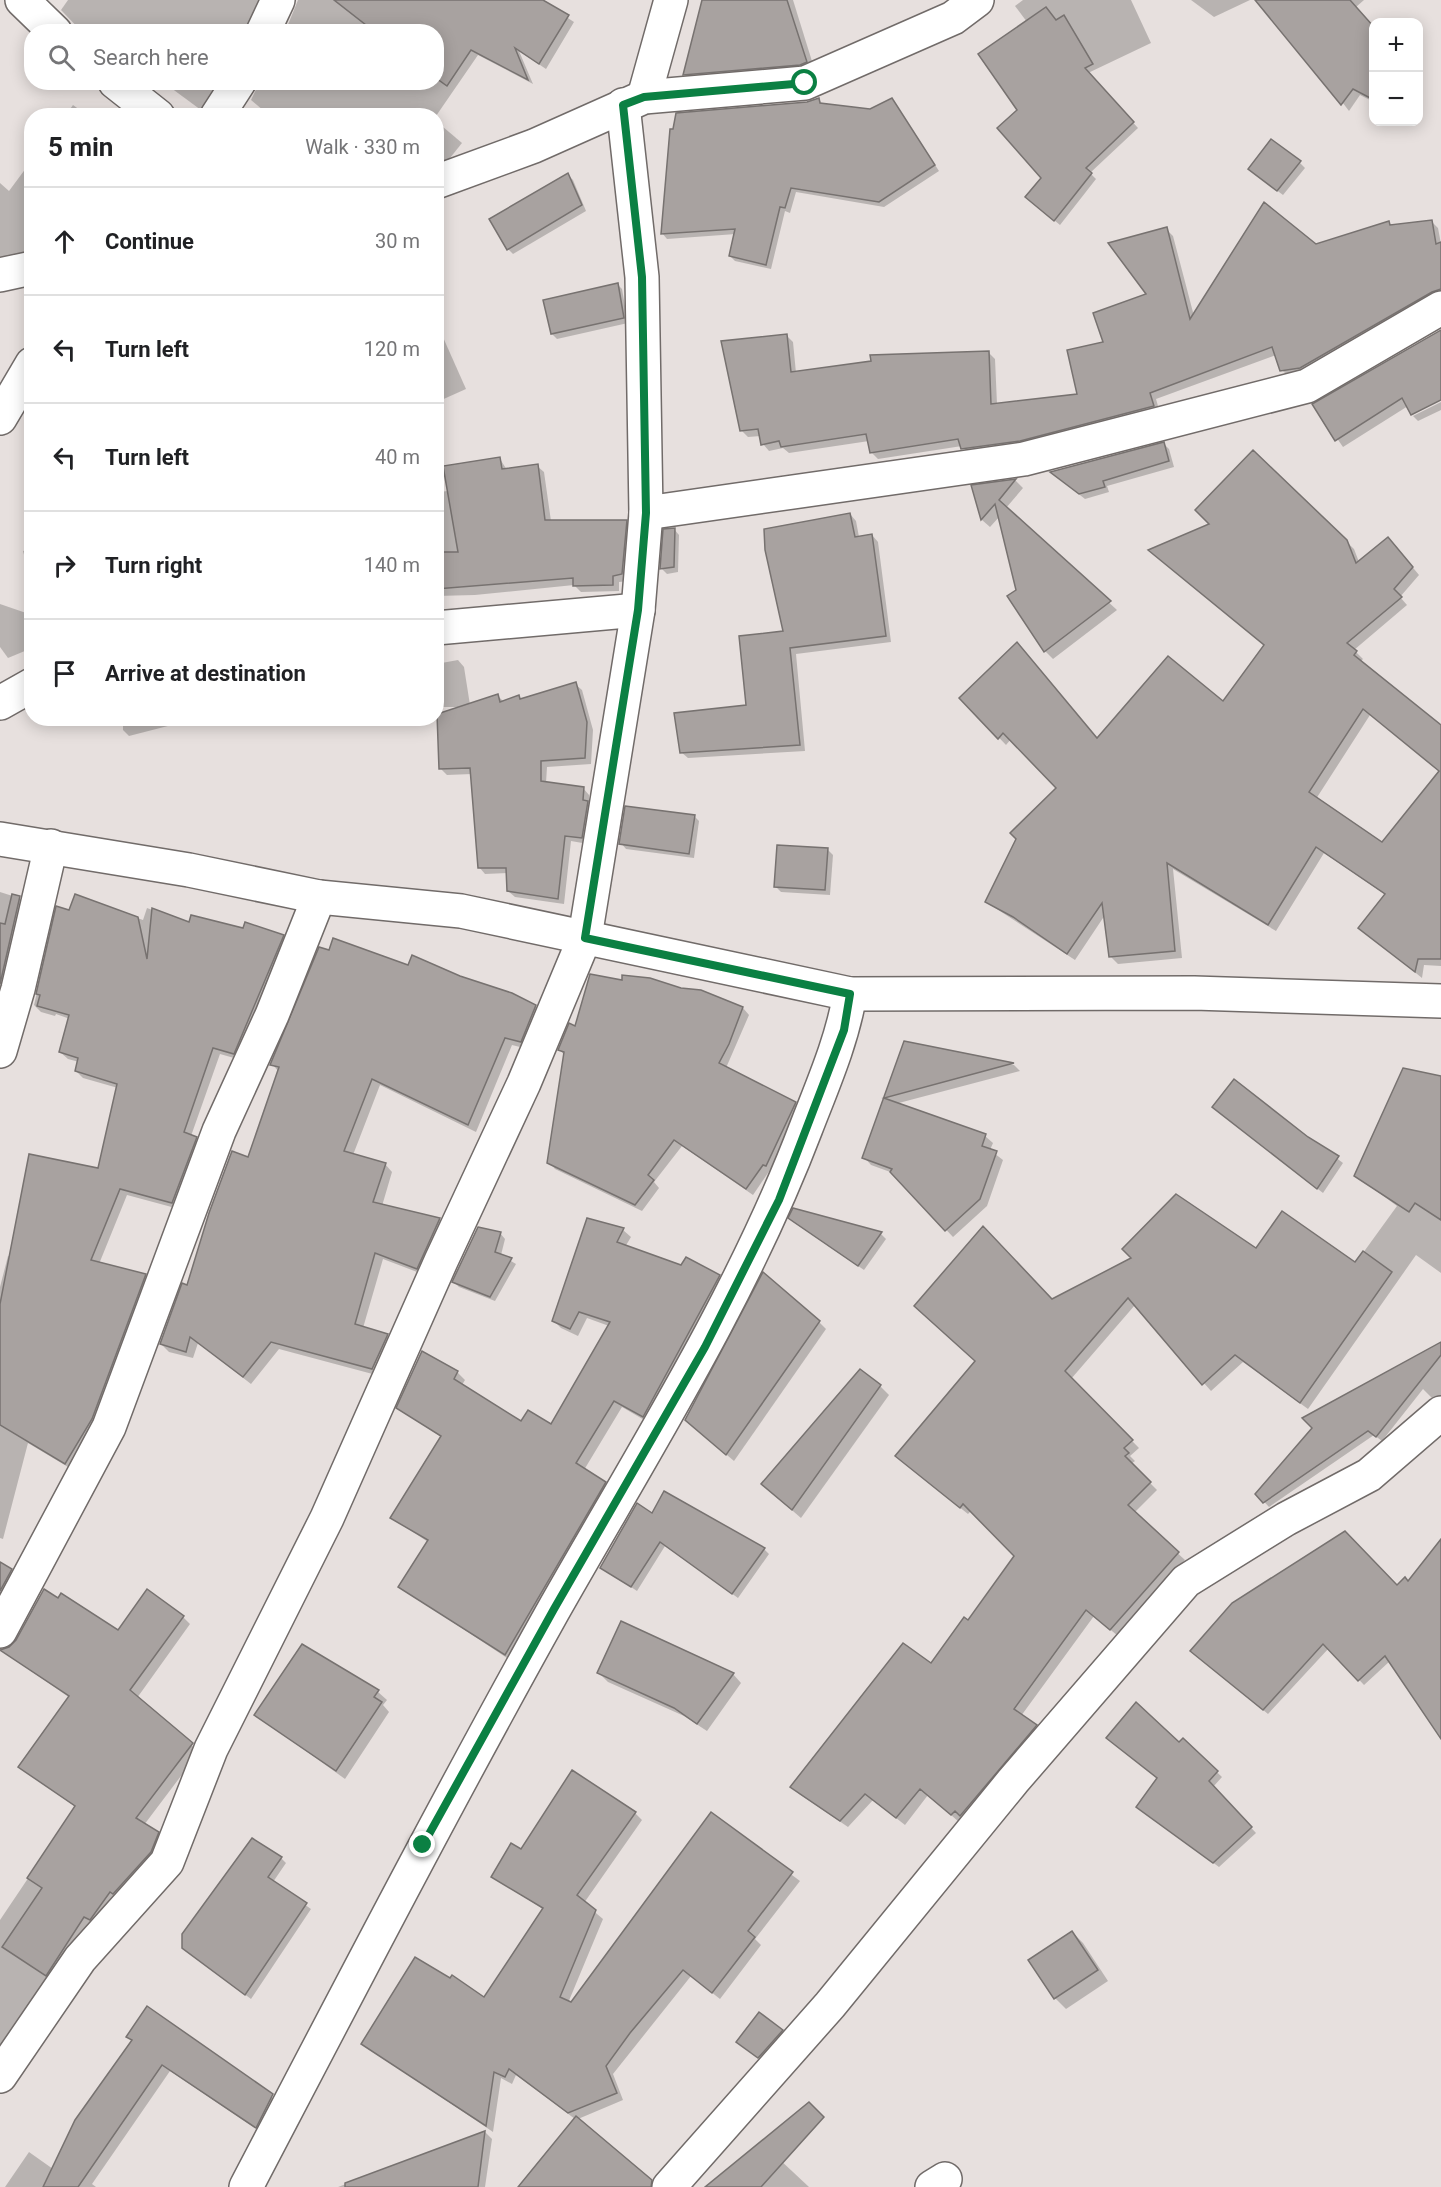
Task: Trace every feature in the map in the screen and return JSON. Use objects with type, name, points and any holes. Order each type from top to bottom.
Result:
[{"type":"street","points":[[22,0],[48,24]]},
{"type":"street","points":[[267,24],[278,0]]},
{"type":"street","points":[[0,2076],[80,1959],[167,1862],[211,1749],[327,1518],[441,1260],[524,1083],[585,938],[638,610],[646,513],[642,277],[633,101],[671,0]]},
{"type":"street","points":[[444,179],[534,146],[633,101],[805,83],[952,18],[977,0]]},
{"type":"street","points":[[125,90],[148,108]]},
{"type":"street","points":[[223,108],[233,90]]},
{"type":"street","points":[[0,275],[24,270]]},
{"type":"street","points":[[646,513],[1024,459],[1296,389],[1307,386],[1441,308]]},
{"type":"street","points":[[0,418],[24,378]]},
{"type":"street","points":[[444,626],[638,610]]},
{"type":"street","points":[[0,703],[24,690]]},
{"type":"street","points":[[0,839],[189,870],[319,897],[461,911],[850,994],[1194,993],[1441,1001]]},
{"type":"street","points":[[0,1051],[18,988],[51,846]]},
{"type":"street","points":[[0,1631],[110,1427],[219,1131],[272,1015],[319,897]]},
{"type":"street","points":[[246,2187],[423,1845],[554,1609],[705,1347],[779,1200],[844,1030],[850,994]]},
{"type":"street","points":[[669,2187],[830,2005],[1013,1781],[1186,1581],[1286,1519],[1369,1475],[1441,1413]]},
{"type":"building","points":[[334,0],[543,0],[569,15],[539,64],[515,48],[528,80],[471,50],[447,86],[444,84],[444,24],[365,24]]},
{"type":"building","points":[[702,0],[787,0],[807,62],[800,65],[683,75]]},
{"type":"building","points":[[1255,0],[1350,0],[1369,21],[1369,97],[1353,89],[1341,105]]},
{"type":"building","points":[[1046,7],[1056,20],[1064,15],[1093,64],[1085,68],[1134,122],[1086,168],[1092,173],[1054,221],[1025,197],[1041,178],[997,128],[1017,110],[978,54]]},
{"type":"building","points":[[819,98],[820,103],[870,109],[892,98],[935,165],[879,202],[791,188],[785,208],[780,207],[766,265],[729,256],[735,229],[661,234],[670,129],[673,129],[676,113],[807,102]]},
{"type":"building","points":[[1271,139],[1301,161],[1277,191],[1248,169]]},
{"type":"building","points":[[568,173],[582,205],[507,250],[489,219]]},
{"type":"building","points":[[1264,202],[1316,244],[1389,221],[1390,225],[1432,220],[1436,244],[1441,242],[1441,289],[1300,368],[1280,371],[1272,347],[1150,393],[1154,406],[1020,441],[961,449],[958,439],[870,453],[866,434],[781,447],[779,441],[761,445],[758,429],[740,431],[721,341],[787,334],[791,372],[871,361],[870,355],[989,351],[991,404],[1077,394],[1067,350],[1103,342],[1093,313],[1146,294],[1108,243],[1167,227],[1190,319]]},
{"type":"building","points":[[618,283],[624,318],[551,334],[543,300]]},
{"type":"building","points":[[1441,330],[1441,400],[1411,415],[1402,398],[1335,441],[1312,404]]},
{"type":"building","points":[[1164,442],[1169,461],[1103,481],[1105,487],[1079,494],[1050,472]]},
{"type":"building","points":[[1253,450],[1347,540],[1356,563],[1388,537],[1413,567],[1394,589],[1402,597],[1347,643],[1357,651],[1354,655],[1441,725],[1441,959],[1418,959],[1415,972],[1358,928],[1385,894],[1316,847],[1268,925],[1167,863],[1175,951],[1109,957],[1102,903],[1067,954],[1013,917],[985,902],[1016,839],[1010,833],[1056,788],[1003,733],[998,739],[959,698],[1017,642],[1097,738],[1168,656],[1223,701],[1264,645],[1148,550],[1209,524],[1195,510]],"holes":[[[1363,709],[1439,771],[1382,842],[1309,792]]]},
{"type":"building","points":[[500,457],[502,469],[538,464],[545,520],[627,520],[622,574],[613,576],[613,585],[573,586],[573,578],[444,588],[444,552],[458,552],[444,466]]},
{"type":"building","points":[[1016,479],[999,500],[1111,601],[1044,652],[1007,596],[1016,590],[995,504],[981,520],[971,485]]},
{"type":"building","points":[[850,513],[855,537],[872,534],[886,636],[790,648],[800,745],[680,753],[674,713],[746,705],[739,636],[783,631],[765,550],[764,529]]},
{"type":"building","points":[[675,528],[674,567],[660,569],[663,529]]},
{"type":"building","points":[[576,682],[587,722],[585,758],[541,761],[541,781],[584,787],[583,800],[588,801],[582,838],[565,836],[558,899],[507,891],[506,868],[478,868],[470,768],[439,769],[437,726],[444,726],[444,712],[498,694],[500,702],[519,695],[520,699]]},
{"type":"building","points":[[625,806],[695,815],[689,854],[619,844]]},
{"type":"building","points":[[777,845],[828,848],[825,890],[774,887]]},
{"type":"building","points":[[12,894],[20,896],[0,984],[0,923],[5,924]]},
{"type":"building","points":[[75,894],[138,917],[147,959],[152,908],[189,922],[191,915],[243,928],[245,922],[284,935],[234,1054],[213,1048],[184,1132],[197,1137],[172,1203],[120,1189],[91,1260],[146,1274],[92,1419],[65,1464],[0,1425],[0,1304],[29,1154],[98,1168],[117,1084],[75,1071],[78,1058],[59,1052],[69,1015],[37,1006],[40,995],[36,994],[56,906],[69,910]]},
{"type":"building","points":[[333,938],[408,965],[412,955],[460,976],[512,993],[536,1005],[521,1042],[505,1038],[468,1125],[372,1079],[344,1151],[386,1163],[373,1202],[440,1218],[417,1269],[375,1253],[355,1324],[388,1334],[372,1369],[271,1342],[243,1377],[190,1337],[186,1352],[160,1344],[182,1283],[187,1285],[209,1213],[232,1151],[248,1157],[279,1067],[270,1065],[319,947],[329,950]]},
{"type":"building","points":[[590,974],[622,980],[622,975],[650,978],[681,988],[701,990],[743,1007],[719,1063],[796,1102],[766,1166],[763,1165],[746,1189],[674,1140],[648,1175],[654,1180],[635,1205],[547,1163],[564,1052],[558,1050],[569,1023],[575,1026]]},
{"type":"building","points":[[904,1041],[1014,1063],[884,1098],[986,1134],[982,1146],[997,1151],[980,1199],[945,1231],[890,1172],[892,1169],[862,1158]]},
{"type":"building","points":[[1403,1068],[1441,1076],[1441,1220],[1415,1203],[1409,1212],[1354,1176]]},
{"type":"building","points":[[1234,1079],[1308,1137],[1339,1156],[1317,1189],[1212,1107]]},
{"type":"building","points":[[1176,1194],[1256,1248],[1282,1211],[1355,1262],[1363,1251],[1392,1272],[1300,1403],[1235,1355],[1202,1385],[1128,1298],[1065,1371],[1133,1440],[1124,1448],[1129,1453],[1125,1456],[1151,1482],[1128,1505],[1179,1552],[1110,1630],[1086,1610],[1014,1709],[1037,1725],[960,1816],[955,1811],[951,1815],[920,1789],[896,1818],[865,1794],[840,1821],[790,1787],[903,1643],[931,1663],[964,1617],[968,1620],[1014,1556],[963,1504],[960,1508],[895,1456],[975,1361],[914,1306],[983,1226],[1052,1299],[1131,1258],[1122,1249]]},
{"type":"building","points":[[793,1208],[882,1232],[858,1266],[788,1218]]},
{"type":"building","points":[[587,1218],[624,1228],[617,1242],[681,1265],[686,1257],[720,1275],[643,1417],[614,1401],[576,1463],[606,1482],[505,1655],[398,1587],[428,1540],[390,1518],[441,1436],[396,1408],[422,1351],[458,1371],[454,1379],[521,1421],[528,1410],[551,1424],[610,1322],[579,1312],[570,1329],[552,1321]]},
{"type":"building","points":[[478,1227],[501,1232],[495,1252],[512,1258],[490,1297],[452,1282]]},
{"type":"building","points":[[763,1272],[820,1321],[726,1455],[685,1420]]},
{"type":"building","points":[[1441,1342],[1441,1355],[1376,1437],[1368,1431],[1263,1503],[1255,1494],[1312,1428],[1302,1418]]},
{"type":"building","points":[[860,1369],[881,1385],[792,1510],[761,1484]]},
{"type":"building","points":[[664,1491],[765,1548],[732,1594],[660,1542],[631,1587],[600,1568],[637,1503],[652,1513]]},
{"type":"building","points":[[1345,1531],[1397,1585],[1405,1577],[1408,1581],[1441,1539],[1441,1739],[1385,1656],[1358,1681],[1323,1644],[1263,1710],[1190,1651],[1232,1603]]},
{"type":"building","points":[[0,1562],[12,1569],[0,1591]]},
{"type":"building","points":[[44,1589],[58,1598],[61,1593],[118,1630],[147,1589],[184,1616],[130,1690],[193,1743],[136,1818],[159,1832],[151,1852],[113,1894],[110,1892],[90,1920],[84,1917],[46,1976],[2,1947],[42,1888],[27,1878],[75,1806],[18,1767],[69,1696],[0,1650],[9,1647],[16,1640]]},
{"type":"building","points":[[621,1621],[734,1673],[697,1724],[674,1708],[597,1673]]},
{"type":"building","points":[[302,1644],[379,1690],[374,1697],[382,1702],[336,1771],[254,1715]]},
{"type":"building","points":[[1136,1702],[1179,1742],[1183,1738],[1218,1771],[1209,1781],[1252,1827],[1213,1863],[1136,1807],[1157,1778],[1106,1738]]},
{"type":"building","points":[[572,1770],[636,1812],[577,1895],[596,1910],[560,1997],[571,2002],[711,1812],[793,1872],[748,1931],[755,1937],[712,1993],[683,1970],[630,2033],[606,2066],[617,2093],[568,2113],[509,2069],[505,2077],[494,2072],[486,2126],[361,2044],[415,1957],[450,1978],[452,1975],[484,1997],[543,1908],[491,1877],[511,1843],[521,1849]]},
{"type":"building","points":[[252,1838],[282,1857],[268,1877],[307,1903],[245,1995],[182,1948],[182,1934]]},
{"type":"building","points":[[1072,1931],[1098,1970],[1054,1999],[1028,1960]]},
{"type":"building","points":[[147,2006],[273,2094],[256,2128],[162,2065],[78,2187],[43,2187],[75,2120],[132,2040],[126,2037]]},
{"type":"building","points":[[759,2012],[783,2030],[758,2058],[736,2042]]},
{"type":"building","points":[[809,2102],[824,2117],[761,2187],[705,2187]]},
{"type":"building","points":[[576,2116],[652,2180],[651,2187],[518,2187]]},
{"type":"building","points":[[485,2131],[478,2187],[345,2187],[345,2183]]},
{"type":"route","points":[[423,1845],[554,1609],[705,1347],[779,1200],[844,1030],[850,994],[585,938],[638,610],[646,513],[642,277],[623,105],[644,97],[805,83]]}]
